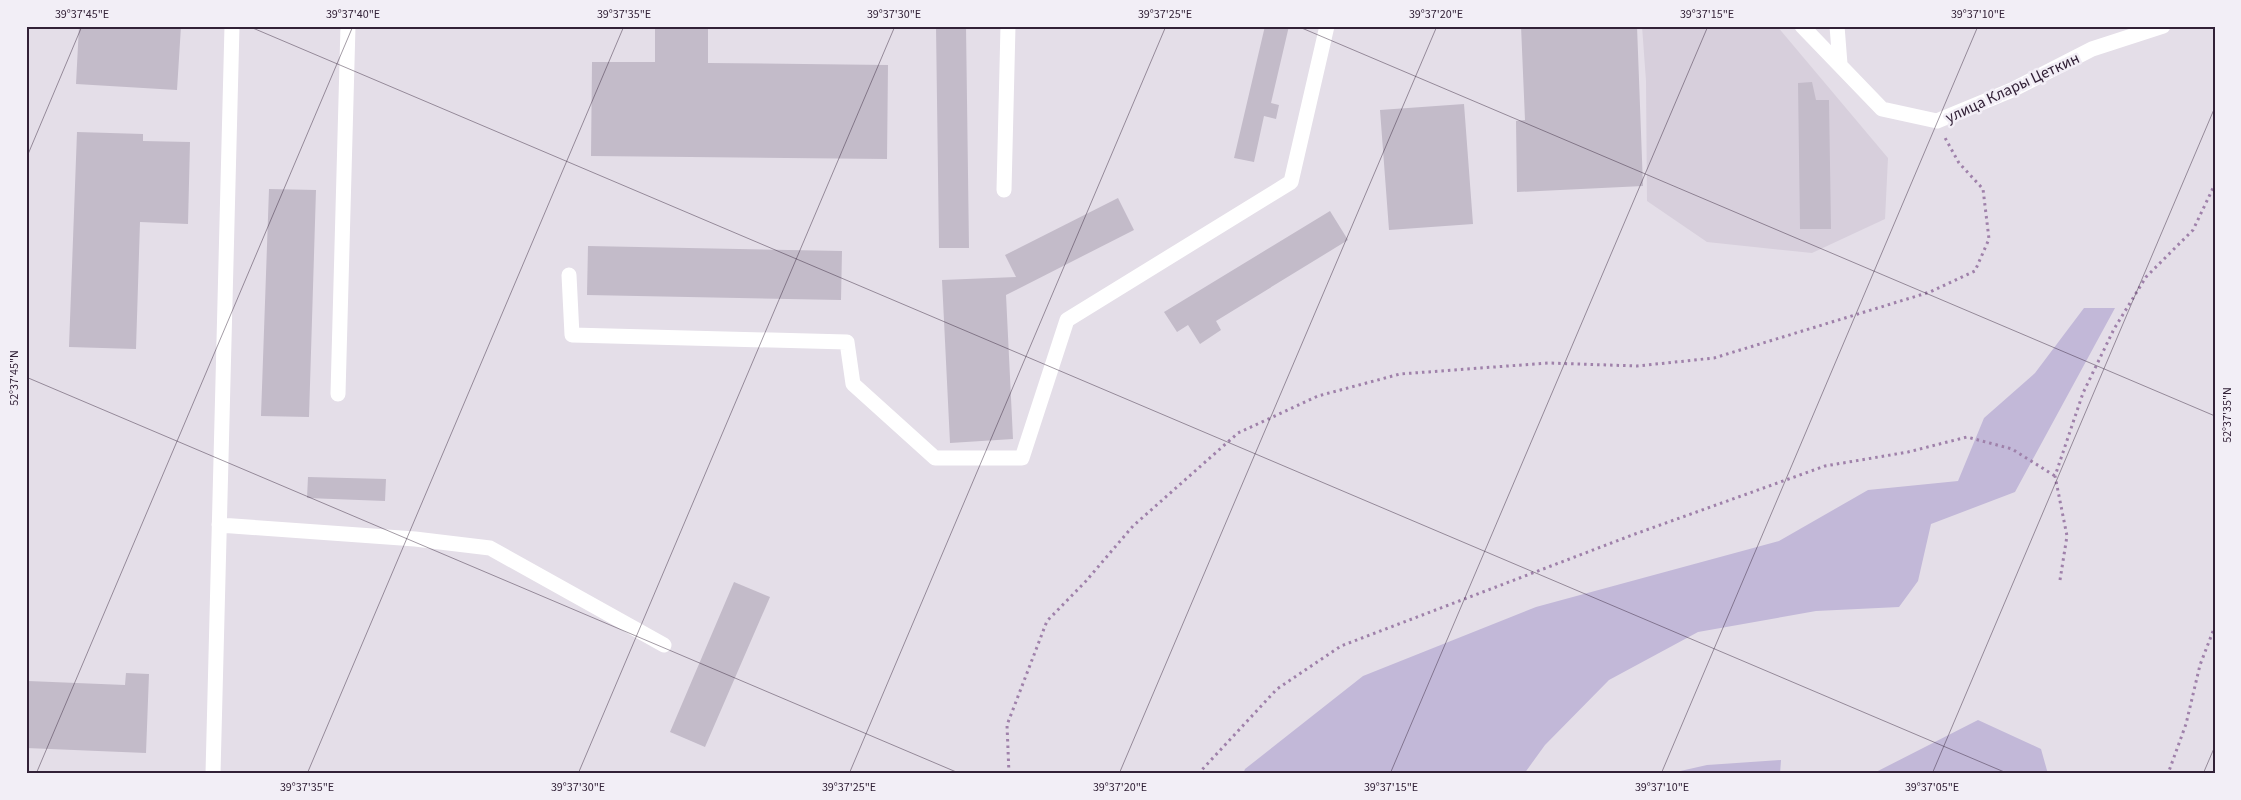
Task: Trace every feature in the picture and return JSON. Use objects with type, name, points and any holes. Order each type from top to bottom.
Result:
[{"type":"street","points":[[213,774],[232,26]]},
{"type":"street","points":[[338,394],[348,26]]},
{"type":"street","points":[[1004,190],[1008,26]]},
{"type":"street","points":[[569,275],[572,335],[847,342],[853,384],[935,458],[1022,458],[1067,320],[1291,182],[1327,26]]},
{"type":"street","name":"улица Клары Цеткин","points":[[1802,26],[1882,109],[1937,121],[2012,90],[2092,49],[2163,26]]},
{"type":"street","points":[[1837,26],[1840,64]]},
{"type":"street","points":[[219,525],[415,539],[490,548],[664,645]]},
{"type":"path","points":[[1009,774],[1007,725],[1047,621],[1086,581],[1133,526],[1238,433],[1318,396],[1400,374],[1548,362],[1637,366],[1714,358],[1930,292],[1975,271],[1989,239],[1983,189],[1958,163],[1937,121]]},
{"type":"path","points":[[2060,580],[2068,536],[2055,476],[2083,393],[2114,329],[2146,277],[2193,230],[2215,184]]},
{"type":"path","points":[[1198,774],[1277,689],[1341,646],[1635,534],[1825,466],[1908,452],[1967,437],[2012,449],[2055,476]]},
{"type":"path","points":[[2166,774],[2186,724],[2200,665],[2215,626]]},
{"type":"shaded area","points":[[1642,26],[1777,26],[1888,158],[1885,219],[1812,253],[1707,242],[1647,201],[1646,81]]},
{"type":"shaded area","points":[[2084,308],[2115,308],[2015,492],[1931,524],[1918,581],[1899,607],[1816,611],[1698,632],[1609,680],[1545,745],[1524,774],[1243,774],[1245,769],[1363,676],[1536,607],[1779,541],[1868,490],[1958,481],[1984,418],[2035,373]]},
{"type":"shaded area","points":[[1978,720],[2041,749],[2048,774],[1872,774]]},
{"type":"shaded area","points":[[1781,760],[1780,774],[1667,774],[1707,765]]},
{"type":"building","points":[[79,26],[181,26],[177,90],[76,84]]},
{"type":"building","points":[[655,26],[708,26],[708,63],[888,65],[887,159],[591,156],[592,62],[655,62]]},
{"type":"building","points":[[936,26],[966,26],[969,248],[939,248]]},
{"type":"building","points":[[1265,26],[1289,26],[1271,103],[1279,105],[1276,119],[1264,116],[1254,162],[1234,158]]},
{"type":"building","points":[[1521,26],[1637,26],[1643,186],[1517,192],[1516,121],[1525,120]]},
{"type":"building","points":[[1812,82],[1816,100],[1829,100],[1831,229],[1800,229],[1798,83]]},
{"type":"building","points":[[1464,104],[1473,224],[1389,230],[1380,110]]},
{"type":"building","points":[[77,132],[143,134],[143,141],[190,142],[188,224],[140,222],[136,349],[69,347]]},
{"type":"building","points":[[269,189],[316,190],[309,417],[261,416]]},
{"type":"building","points":[[1118,198],[1134,230],[1006,295],[1013,439],[950,443],[942,280],[1016,277],[1005,255]]},
{"type":"building","points":[[1330,211],[1348,240],[1216,321],[1221,330],[1200,344],[1188,325],[1177,332],[1164,312]]},
{"type":"building","points":[[588,246],[842,251],[841,300],[587,295]]},
{"type":"building","points":[[308,477],[386,479],[385,501],[307,498]]},
{"type":"building","points":[[734,582],[770,597],[705,747],[670,732]]},
{"type":"building","points":[[126,673],[149,674],[146,753],[26,748],[28,681],[125,685]]}]
